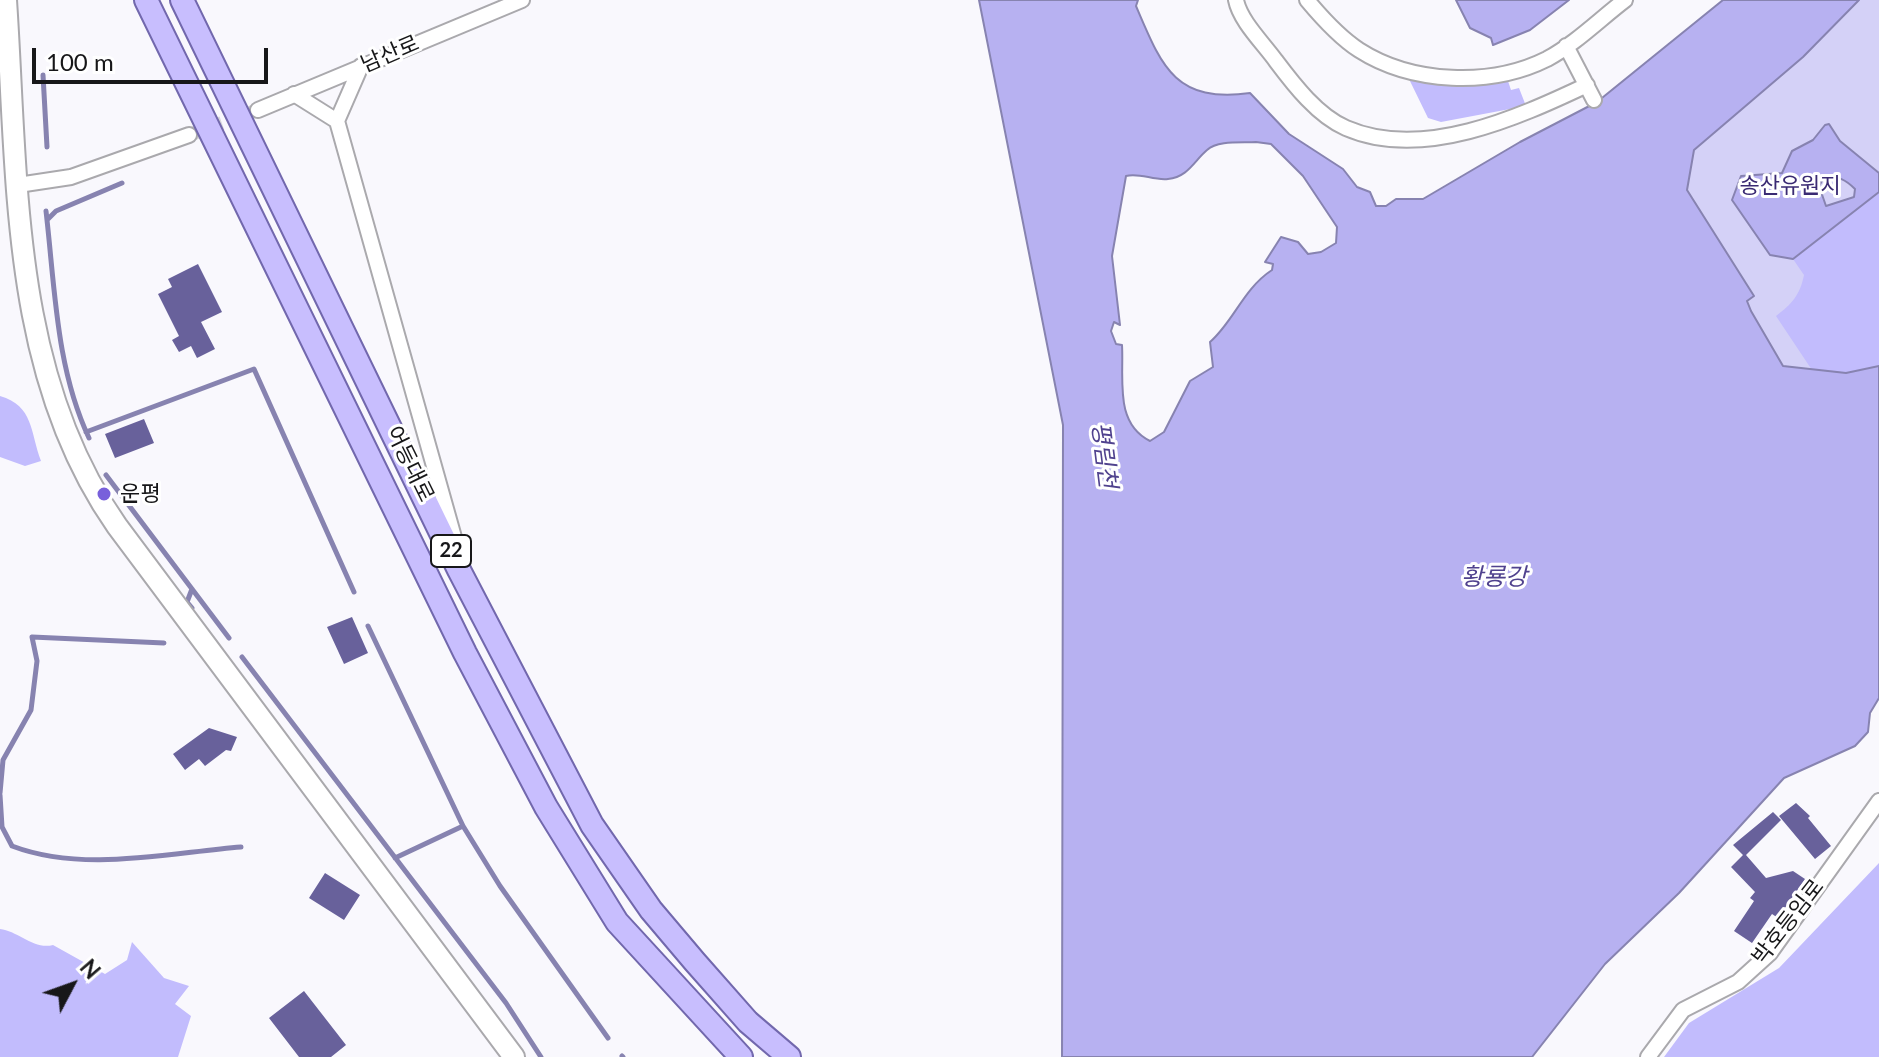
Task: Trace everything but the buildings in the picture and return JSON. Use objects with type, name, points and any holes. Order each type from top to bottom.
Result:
[{"type":"main road","points":[[6,0],[18,185],[36,336],[65,435],[89,483],[214,660],[407,910],[514,1057]]},
{"type":"main road","name":"어등대로","points":[[146,0],[465,653],[546,807],[617,922],[741,1057]]},
{"type":"main road","name":"어등대로","points":[[182,0],[468,587],[592,825],[651,910],[695,962],[748,1022],[789,1057]]},
{"type":"street","name":"남산로","points":[[258,110],[522,0]]},
{"type":"street","points":[[1236,0],[1298,91],[1344,127],[1391,141],[1458,132],[1523,114],[1587,85]]},
{"type":"street","points":[[1307,0],[1326,22],[1360,51],[1411,72],[1475,79],[1517,70],[1547,59],[1625,0]]},
{"type":"street","points":[[1566,46],[1594,100]]},
{"type":"street","points":[[361,66],[337,121],[468,587]]},
{"type":"street","points":[[294,94],[337,121]]},
{"type":"street","points":[[18,185],[71,177],[189,135]]},
{"type":"street","name":"박호등임로","points":[[1648,1057],[1683,1010],[1738,982],[1770,953],[1879,801]]},
{"type":"green space","name":"송산유원지","points":[[1859,0],[1879,0],[1879,366],[1846,373],[1783,366],[1751,311],[1747,301],[1754,295],[1687,190],[1694,150],[1803,57]]},
{"type":"shaded area","points":[[1409,79],[1478,86],[1508,81],[1511,90],[1519,88],[1526,106],[1441,122],[1428,118]]},
{"type":"shaded area","points":[[1879,192],[1879,366],[1846,373],[1812,370],[1776,316],[1794,298],[1802,282],[1804,275],[1793,259]]},
{"type":"shaded area","points":[[0,396],[11,400],[25,413],[41,461],[25,466],[0,457]]},
{"type":"shaded area","points":[[1879,863],[1879,1057],[1664,1057],[1689,1023],[1779,968]]},
{"type":"shaded area","points":[[0,929],[39,945],[53,945],[105,974],[127,960],[132,942],[164,978],[189,986],[175,1004],[191,1016],[178,1057],[0,1057]]},
{"type":"water","name":"황룡강","points":[[979,0],[1138,0],[1136,6],[1154,47],[1175,76],[1188,86],[1204,92],[1225,95],[1250,93],[1289,134],[1343,169],[1357,187],[1370,192],[1376,206],[1386,206],[1396,199],[1423,199],[1520,142],[1597,102],[1723,0],[1859,0],[1803,57],[1694,150],[1687,190],[1754,296],[1747,301],[1751,311],[1783,366],[1846,373],[1879,366],[1879,698],[1870,713],[1868,732],[1855,746],[1784,778],[1679,893],[1605,964],[1532,1057],[1062,1057],[1063,425]],"holes":[[[1271,144],[1303,176],[1337,227],[1336,243],[1321,252],[1308,254],[1298,242],[1281,237],[1265,262],[1273,264],[1272,270],[1253,286],[1210,342],[1213,367],[1190,381],[1164,432],[1150,441],[1139,433],[1126,412],[1122,386],[1122,345],[1116,344],[1111,331],[1114,322],[1120,325],[1112,256],[1126,176],[1175,178],[1217,145]]]},
{"type":"water","points":[[1456,0],[1569,0],[1530,30],[1493,45],[1491,38],[1470,28]]},
{"type":"water","points":[[1829,124],[1840,141],[1879,173],[1879,192],[1793,259],[1770,255],[1732,200],[1741,176],[1782,173],[1792,151],[1813,140]],"holes":[[[1825,176],[1842,179],[1855,189],[1854,197],[1826,206],[1819,186]]]},
{"type":"waterway","points":[[43,75],[47,147]]},
{"type":"waterway","points":[[48,219],[56,211],[122,183]]},
{"type":"waterway","points":[[46,211],[63,356],[89,438]]},
{"type":"waterway","points":[[86,432],[254,369],[354,592]]},
{"type":"waterway","points":[[106,475],[229,638]]},
{"type":"waterway","points":[[187,614],[192,608],[187,602],[192,589]]},
{"type":"waterway","points":[[368,626],[463,826],[500,886],[608,1038]]},
{"type":"waterway","points":[[0,793],[3,760],[31,710],[37,661],[32,637],[164,643]]},
{"type":"waterway","points":[[242,657],[506,1003],[541,1057]]},
{"type":"waterway","points":[[0,795],[2,827],[12,846],[39,854],[96,860],[125,859],[241,847]]},
{"type":"waterway","points":[[395,858],[463,826]]},
{"type":"tunnel","points":[[189,135],[258,110]]},
{"type":"place","name":"운평","points":[[104,494]]},
{"type":"water label","name":"평림천","points":[[1104,455]]}]
